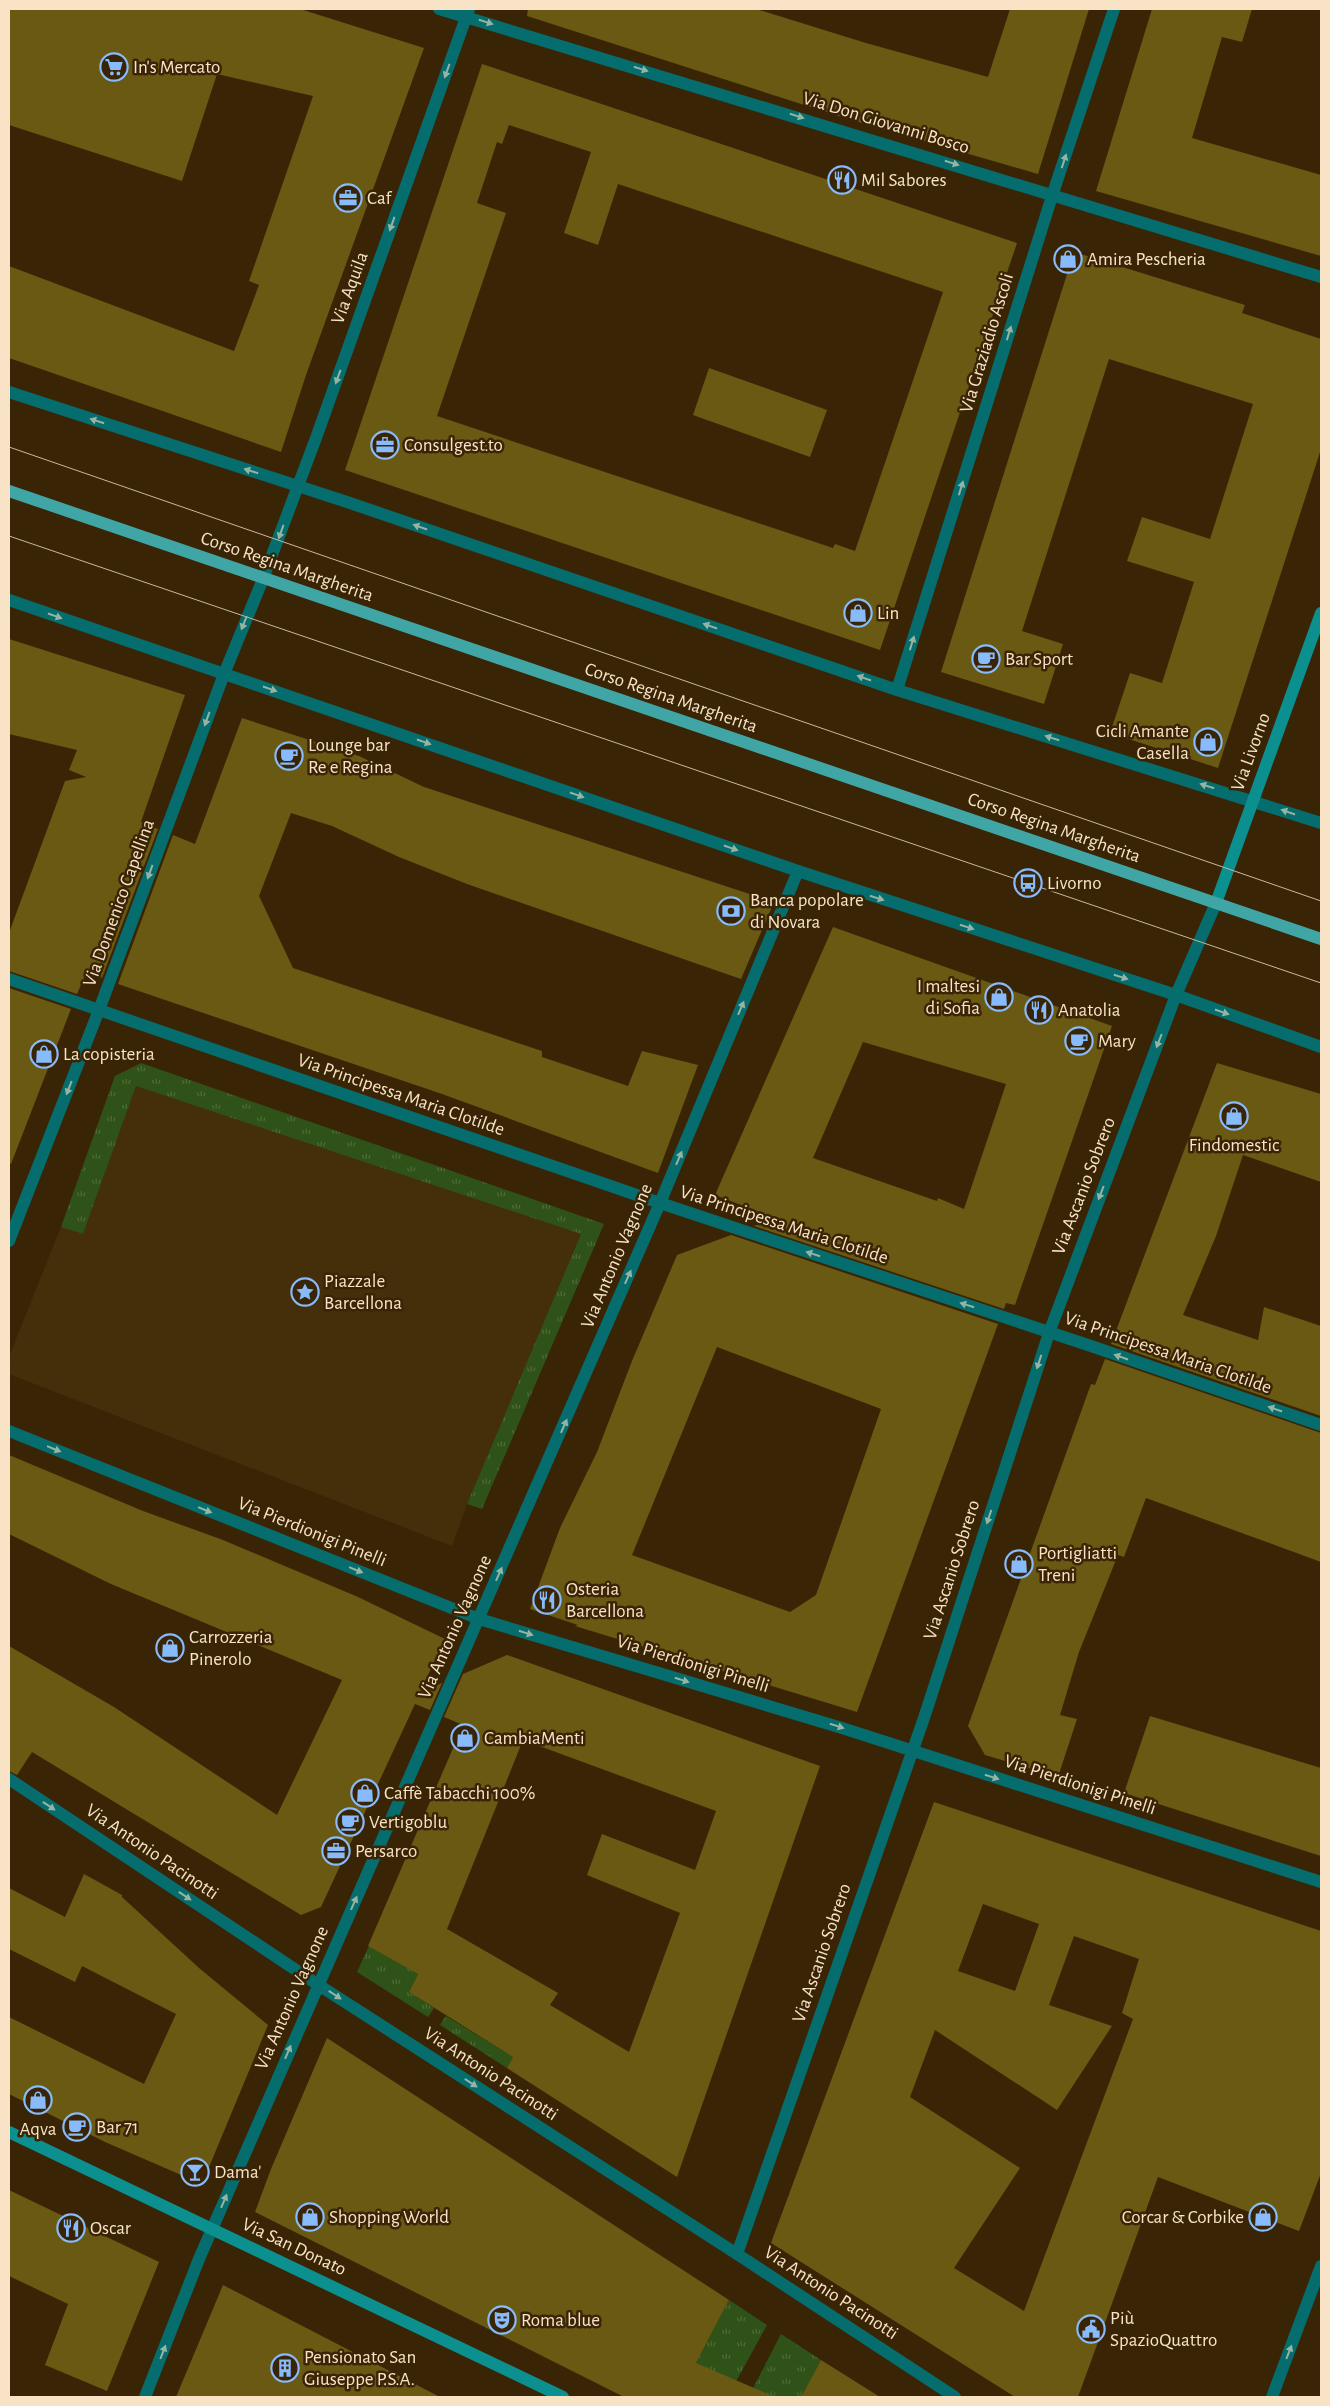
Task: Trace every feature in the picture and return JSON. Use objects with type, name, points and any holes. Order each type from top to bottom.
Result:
[{"type":"main road","name":"Corso Regina Margherita","points":[[9,491],[1321,939]]},
{"type":"street","name":"Via Don Giovanni Bosco","points":[[439,9],[468,13],[1321,276]]},
{"type":"street","name":"Via Graziadio Ascoli","points":[[897,690],[1053,194],[1114,9]]},
{"type":"street","name":"Via Aquila","points":[[263,579],[468,13]]},
{"type":"street","points":[[9,392],[297,486],[897,690],[1254,800],[1321,823]]},
{"type":"street","name":"Via Domenico Capellina","points":[[9,1241],[99,1010],[224,674],[263,579]]},
{"type":"street","points":[[9,600],[798,872],[1176,995],[1321,1046]]},
{"type":"street","name":"Via Livorno","points":[[1216,903],[1321,613]]},
{"type":"street","name":"Via Antonio Vagnone","points":[[146,2397],[212,2230],[660,1203],[798,872]]},
{"type":"street","name":"Via Ascanio Sobrero","points":[[737,2254],[913,1752],[1049,1333],[1176,995],[1216,903]]},
{"type":"street","name":"Via Principessa Maria Clotilde","points":[[9,979],[660,1203],[1321,1425]]},
{"type":"street","name":"Via Pierdionigi Pinelli","points":[[9,1431],[479,1619],[842,1728],[1321,1882]]},
{"type":"street","name":"Via Antonio Pacinotti","points":[[9,1779],[318,1984],[955,2397]]},
{"type":"street","name":"Via San Donato","points":[[9,2132],[563,2397]]},
{"type":"street","points":[[1272,2397],[1320,2272]]},
{"type":"shaded area","name":"Piazzale Barcellona","points":[[136,1086],[581,1234],[467,1504],[452,1546],[9,1374],[9,1357],[61,1227],[83,1234]]},
{"type":"green space","points":[[141,1063],[604,1224],[482,1509],[467,1504],[581,1234],[136,1086],[83,1234],[61,1227],[115,1076]]},
{"type":"green space","points":[[369,1946],[418,1974],[409,1992],[434,2008],[428,2017],[357,1972]]},
{"type":"green space","points":[[446,2016],[513,2057],[507,2068],[440,2025]]},
{"type":"green space","points":[[729,2300],[767,2325],[733,2387],[694,2367]]},
{"type":"green space","points":[[781,2334],[821,2360],[801,2397],[749,2396]]},
{"type":"building","points":[[9,9],[300,9],[424,48],[306,375],[281,452],[9,358],[9,266],[234,351],[259,285],[249,281],[313,96],[217,74],[182,181],[9,125]]},
{"type":"building","points":[[528,9],[756,9],[866,43],[988,77],[1010,9],[1089,9],[1038,174],[845,118],[527,16]]},
{"type":"building","points":[[1152,9],[1252,9],[1242,42],[1222,37],[1192,138],[1321,175],[1321,256],[1096,191]]},
{"type":"building","points":[[482,64],[1017,243],[880,650],[345,470]],"holes":[[[509,125],[591,152],[564,233],[598,245],[618,184],[943,292],[855,551],[835,544],[833,548],[437,416],[506,213],[477,203],[497,142],[502,144]]]},
{"type":"building","points":[[1074,252],[1245,305],[1242,313],[1321,339],[1321,449],[1218,768],[1110,733],[1130,673],[1162,683],[1194,582],[1127,561],[1142,517],[1210,539],[1253,404],[1109,359],[1022,631],[1063,644],[1044,704],[941,672]]},
{"type":"building","points":[[709,368],[827,410],[810,457],[693,415]]},
{"type":"building","points":[[9,639],[185,695],[141,822],[158,829],[102,978],[86,973],[77,994],[9,971],[9,933],[65,781],[86,777],[69,770],[77,750],[9,734]]},
{"type":"building","points":[[242,718],[359,756],[424,787],[774,902],[741,979],[467,884],[399,857],[332,826],[291,813],[259,896],[293,968],[542,1051],[542,1057],[628,1086],[642,1051],[698,1065],[658,1173],[442,1094],[118,984],[173,835],[195,844]]},
{"type":"building","points":[[833,927],[1112,1026],[1015,1305],[1006,1303],[1004,1309],[754,1226],[775,1218],[715,1195]],"holes":[[[863,1042],[1006,1084],[964,1209],[938,1198],[937,1201],[813,1158]]]},
{"type":"building","points":[[9,988],[71,1009],[11,1164],[9,1163]]},
{"type":"building","points":[[1217,1063],[1321,1094],[1321,1182],[1243,1155],[1216,1236],[1183,1315],[1258,1340],[1264,1307],[1321,1326],[1321,1416],[1111,1344]]},
{"type":"building","points":[[731,1235],[998,1324],[857,1712],[575,1626],[578,1625],[530,1609],[560,1528],[597,1452],[632,1361],[677,1255]],"holes":[[[717,1347],[881,1409],[816,1595],[790,1612],[632,1555]]]},
{"type":"building","points":[[1105,1359],[1321,1433],[1321,1562],[1146,1498],[1124,1557],[1118,1555],[1079,1652],[1060,1715],[1077,1719],[1058,1777],[985,1755],[968,1726],[1091,1384],[1095,1385]]},
{"type":"building","points":[[9,1455],[143,1511],[223,1540],[358,1597],[445,1639],[420,1692],[442,1683],[430,1710],[415,1704],[321,1907],[301,1915],[32,1752],[17,1775],[9,1771],[9,1646],[114,1707],[277,1815],[342,1680],[111,1584],[9,1534]]},
{"type":"building","points":[[507,1655],[820,1766],[677,2177],[507,2068],[513,2057],[409,1992],[418,1974],[368,1946],[463,1725],[444,1717],[463,1674]],"holes":[[[523,1740],[716,1811],[695,1870],[602,1834],[587,1875],[680,1913],[629,2052],[550,2005],[558,1993],[447,1929]]]},
{"type":"building","points":[[1150,1716],[1321,1768],[1321,1856],[1124,1793]]},
{"type":"building","points":[[934,1802],[1321,1931],[1321,2173],[1299,2231],[1158,2177],[1078,2397],[1015,2397],[771,2243]],"holes":[[[983,1904],[1039,1924],[1015,1991],[958,1971]],[[1074,1936],[1139,1959],[1122,2013],[1133,2019],[1024,2311],[954,2268],[1020,2168],[910,2097],[935,2030],[1057,2110],[1112,2026],[1049,2005]]]},
{"type":"building","points":[[84,1874],[122,1895],[199,1968],[268,2025],[202,2184],[105,2142],[9,2094],[9,2017],[144,2084],[176,2014],[82,1966],[75,1982],[9,1949],[9,1888],[65,1917]]},
{"type":"building","points":[[327,2038],[729,2300],[696,2363],[775,2397],[624,2397],[255,2212],[271,2169]]},
{"type":"building","points":[[9,2190],[159,2262],[107,2391],[45,2365],[68,2304],[9,2276]]},
{"type":"building","name":"Pensionato San Giuseppe P.S.A.","points":[[223,2285],[440,2397],[176,2397]]},
{"type":"building","points":[[821,2360],[880,2397],[801,2397]]},
{"type":"tram line","points":[[9,447],[1321,901]]},
{"type":"tram line","points":[[9,536],[1321,983]]},
{"type":"place","name":"In's Mercato","points":[[114,67]]},
{"type":"place","name":"Mil Sabores","points":[[842,180]]},
{"type":"place","name":"Caf","points":[[348,198]]},
{"type":"place","name":"Amira Pescheria","points":[[1068,259]]},
{"type":"place","name":"Consulgest.to","points":[[385,445]]},
{"type":"place","name":"Lin","points":[[858,613]]},
{"type":"place","name":"Bar Sport","points":[[986,659]]},
{"type":"place","name":"Cicli Amante Casella","points":[[1208,742]]},
{"type":"place","name":"Lounge bar Re e Regina","points":[[289,756]]},
{"type":"place","name":"Livorno","points":[[1028,883]]},
{"type":"place","name":"Banca popolare di Novara","points":[[731,911]]},
{"type":"place","name":"I maltesi di Sofia","points":[[999,997]]},
{"type":"place","name":"Anatolia","points":[[1039,1010]]},
{"type":"place","name":"Mary","points":[[1079,1041]]},
{"type":"place","name":"La copisteria","points":[[44,1054]]},
{"type":"place","name":"Findomestic","points":[[1234,1116]]},
{"type":"place","name":"Piazzale Barcellona","points":[[305,1292]]},
{"type":"place","name":"Portigliatti Treni","points":[[1019,1564]]},
{"type":"place","name":"Osteria Barcellona","points":[[547,1600]]},
{"type":"place","name":"Carrozzeria Pinerolo","points":[[170,1648]]},
{"type":"place","name":"CambiaMenti","points":[[465,1738]]},
{"type":"place","name":"Caffè Tabacchi 100%","points":[[365,1793]]},
{"type":"place","name":"Vertigoblu","points":[[350,1822]]},
{"type":"place","name":"Persarco","points":[[336,1851]]},
{"type":"place","name":"Aqva","points":[[38,2100]]},
{"type":"place","name":"Bar 71","points":[[77,2127]]},
{"type":"place","name":"Dama'","points":[[195,2172]]},
{"type":"place","name":"Shopping World","points":[[310,2217]]},
{"type":"place","name":"Corcar & Corbike","points":[[1263,2217]]},
{"type":"place","name":"Oscar","points":[[71,2228]]},
{"type":"place","name":"Roma blue","points":[[502,2320]]},
{"type":"place","name":"Più SpazioQuattro","points":[[1091,2329]]},
{"type":"place","name":"Pensionato San Giuseppe P.S.A.","points":[[285,2368]]}]
